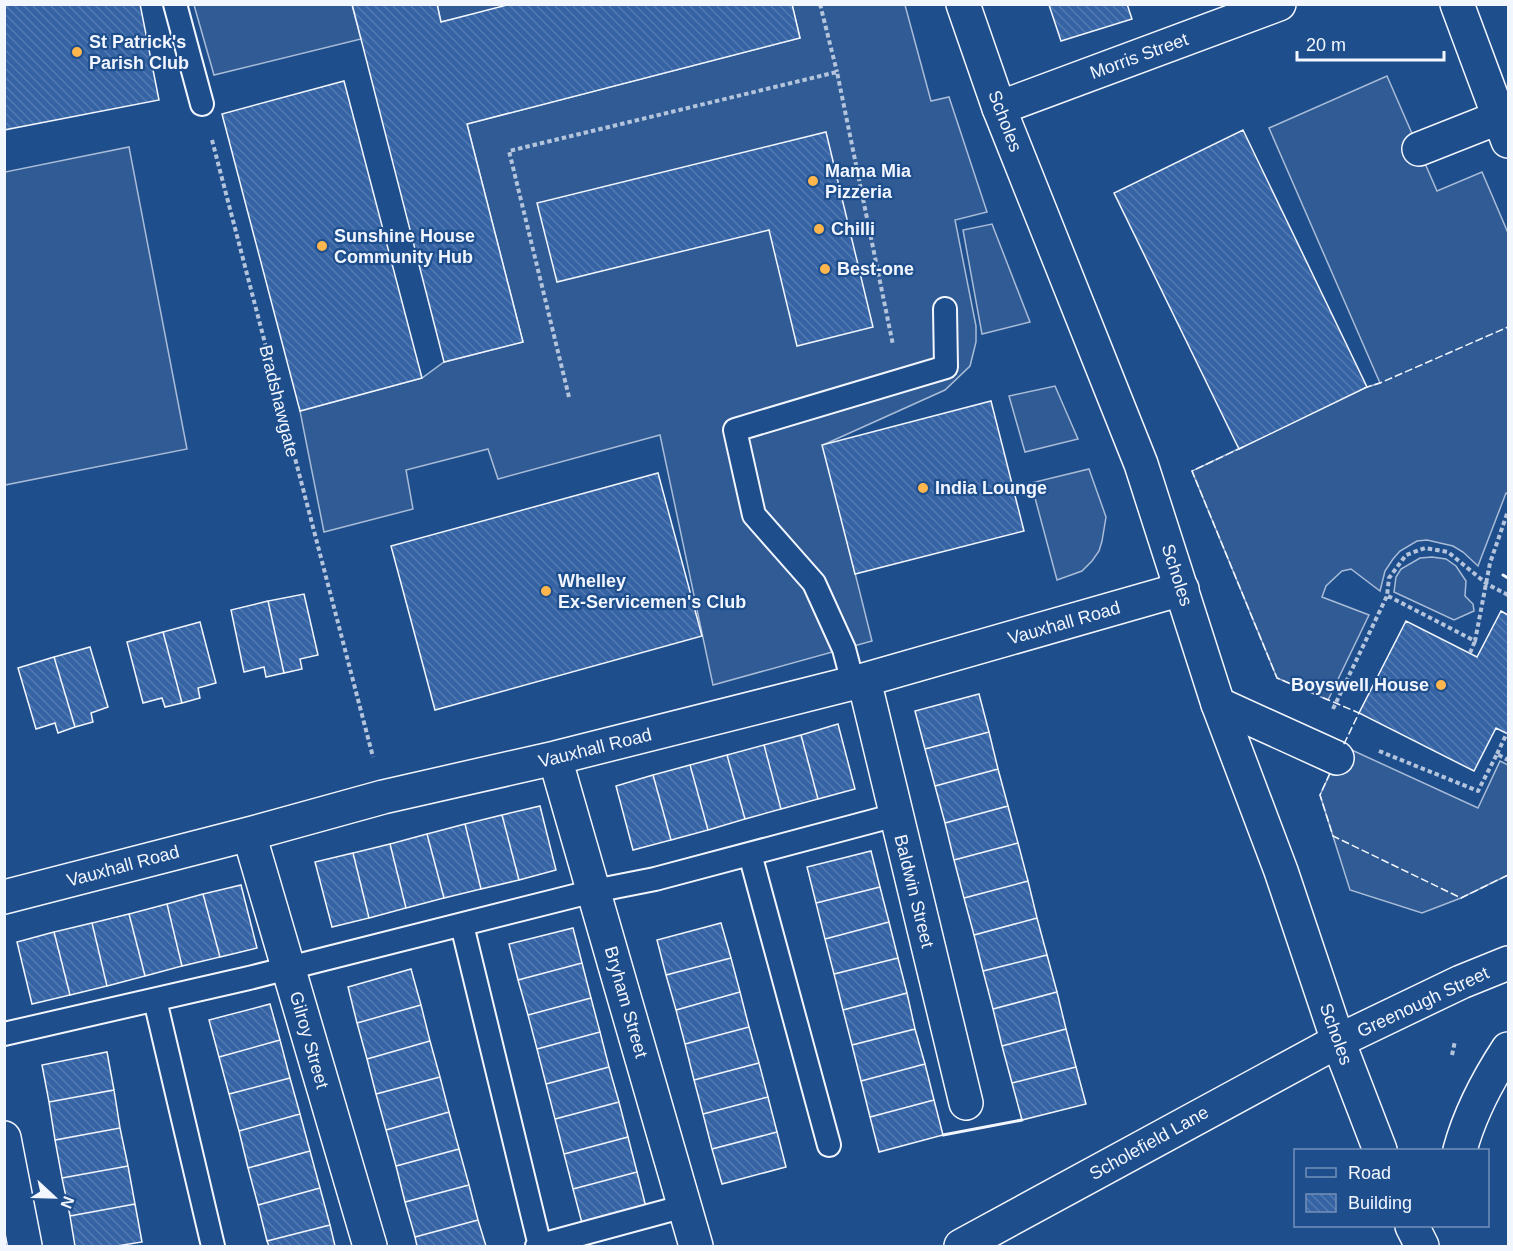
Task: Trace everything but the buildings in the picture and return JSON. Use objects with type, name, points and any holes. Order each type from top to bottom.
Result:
[{"type":"street","name":"Scholes","points":[[963,4],[999,108],[1141,464],[1218,704],[1281,871],[1338,1041],[1380,1149]]},
{"type":"street","points":[[1419,149],[1504,129],[1458,4]]},
{"type":"street","name":"Morris Street","points":[[999,108],[1274,5]]},
{"type":"street","name":"Vauxhall Road","points":[[4,897],[383,797],[555,758],[859,682],[1182,589]]},
{"type":"street","name":"Baldwin Street","points":[[859,682],[896,815],[966,1103]]},
{"type":"street","points":[[1218,704],[1337,758]]},
{"type":"street","name":"Bryham Street","points":[[555,758],[696,1246]]},
{"type":"street","name":"Gilroy Street","points":[[249,834],[370,1246]]},
{"type":"street","name":"Greenough Street","points":[[1338,1041],[1461,982],[1509,963]]},
{"type":"street","name":"Scholefield Lane","points":[[961,1246],[1338,1041]]},
{"type":"street","points":[[1460,1149],[1478,1100],[1509,1049]]},
{"type":"street","points":[[4,1138],[25,1246]]},
{"type":"street","points":[[1412,1227],[1422,1246]]},
{"type":"street","points":[[1437,1246],[1440,1227]]},
{"type":"lane","points":[[175,4],[202,104]]},
{"type":"lane","points":[[859,682],[814,583],[753,515],[735,430],[946,367],[945,309]]},
{"type":"lane","points":[[4,1034],[288,969],[594,891],[655,879],[896,815]]},
{"type":"lane","points":[[750,854],[829,1145]]},
{"type":"lane","points":[[462,925],[538,1246],[685,1206]]},
{"type":"lane","points":[[154,1000],[213,1246]]},
{"type":"path","points":[[820,4],[837,72],[900,381]]},
{"type":"path","points":[[569,397],[509,151],[837,72]]},
{"type":"path","name":"Bradshawgate","points":[[202,104],[383,797]]},
{"type":"path","points":[[1470,653],[1475,641],[1490,563],[1509,511]]},
{"type":"path","points":[[1336,704],[1388,596],[1389,578],[1406,555],[1425,548],[1448,552],[1487,584],[1509,595]]},
{"type":"path","points":[[1388,596],[1475,641]]},
{"type":"path","points":[[1377,750],[1478,791],[1507,734]]},
{"type":"path","points":[[1497,754],[1509,760]]},
{"type":"shaded area","points":[[437,4],[511,5],[441,22]]},
{"type":"shaded area","points":[[194,5],[352,5],[361,39],[214,75]]},
{"type":"shaded area","points":[[792,5],[905,5],[931,101],[949,97],[987,212],[955,220],[976,326],[976,342],[970,366],[945,390],[823,445],[872,641],[713,685],[660,435],[498,479],[488,449],[406,470],[413,509],[324,532],[300,411],[422,378],[444,362],[523,342],[467,124],[800,38]]},
{"type":"shaded area","points":[[1387,76],[1437,191],[1482,172],[1508,233],[1508,494],[1506,493],[1478,566],[1453,546],[1427,540],[1417,541],[1400,551],[1393,559],[1385,571],[1380,591],[1351,569],[1342,571],[1326,586],[1322,597],[1369,615],[1328,700],[1277,678],[1192,471],[1367,387],[1380,383],[1269,128]]},
{"type":"shaded area","points":[[129,147],[187,449],[5,485],[5,172]]},
{"type":"shaded area","points":[[992,224],[1030,322],[982,334],[963,230]]},
{"type":"shaded area","points":[[1055,386],[1078,439],[1025,452],[1009,396]]},
{"type":"shaded area","points":[[1089,469],[1106,517],[1102,541],[1099,551],[1082,571],[1057,580],[1031,483]]},
{"type":"shaded area","points":[[1420,558],[1446,559],[1456,566],[1466,581],[1465,596],[1473,604],[1474,611],[1454,620],[1394,592],[1396,577],[1401,569]]},
{"type":"shaded area","points":[[1343,746],[1478,808],[1500,761],[1508,765],[1508,875],[1461,898],[1422,913],[1350,890],[1320,795]]},
{"type":"fence","points":[[1364,388],[1508,327]]},
{"type":"fence","points":[[1243,447],[1192,471],[1277,678],[1359,713],[1343,746]]},
{"type":"fence","points":[[1330,773],[1320,795],[1333,836],[1461,898],[1508,875]]},
{"type":"wall","points":[[1503,575],[1508,578]]},
{"type":"wall","points":[[943,1135],[1022,1120]]},
{"type":"place","name":"St Patrick's Parish Club","points":[[77,52]]},
{"type":"place","name":"Mama Mia Pizzeria","points":[[813,181]]},
{"type":"place","name":"Chilli","points":[[819,229]]},
{"type":"place","name":"Sunshine House Community Hub","points":[[322,246]]},
{"type":"place","name":"Best-one","points":[[825,269]]},
{"type":"place","name":"India Lounge","points":[[923,488]]},
{"type":"place","name":"Whelley Ex-Servicemen's Club","points":[[546,591]]},
{"type":"place","name":"Boyswell House","points":[[1441,685]]}]
